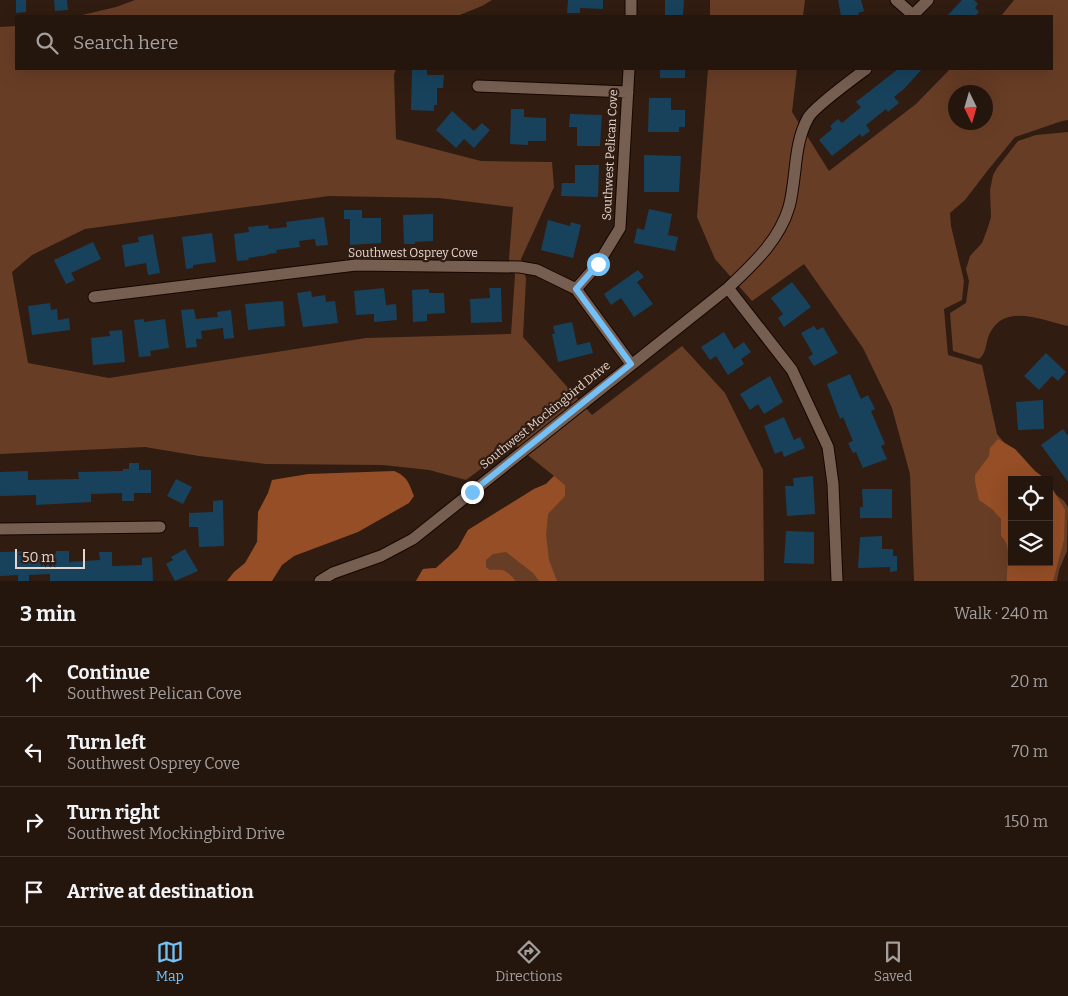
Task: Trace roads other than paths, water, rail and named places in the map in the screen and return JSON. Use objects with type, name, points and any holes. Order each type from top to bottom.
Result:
[{"type":"street","points":[[631,0],[631,15]]},
{"type":"street","points":[[896,0],[913,15],[928,0]]},
{"type":"street","name":"Southwest Pelican Cove","points":[[576,289],[598,264],[620,228],[629,70]]},
{"type":"street","name":"Southwest Mockingbird Drive","points":[[320,581],[333,572],[381,556],[413,539],[728,288],[760,256],[780,230],[789,206],[801,134],[809,116],[865,70]]},
{"type":"street","points":[[478,86],[628,92]]},
{"type":"street","name":"Southwest Osprey Cove","points":[[94,296],[356,265],[520,267],[537,270],[576,289],[631,364]]},
{"type":"street","points":[[728,288],[792,370],[828,446],[833,484],[837,581]]},
{"type":"street","points":[[0,529],[160,527]]}]
